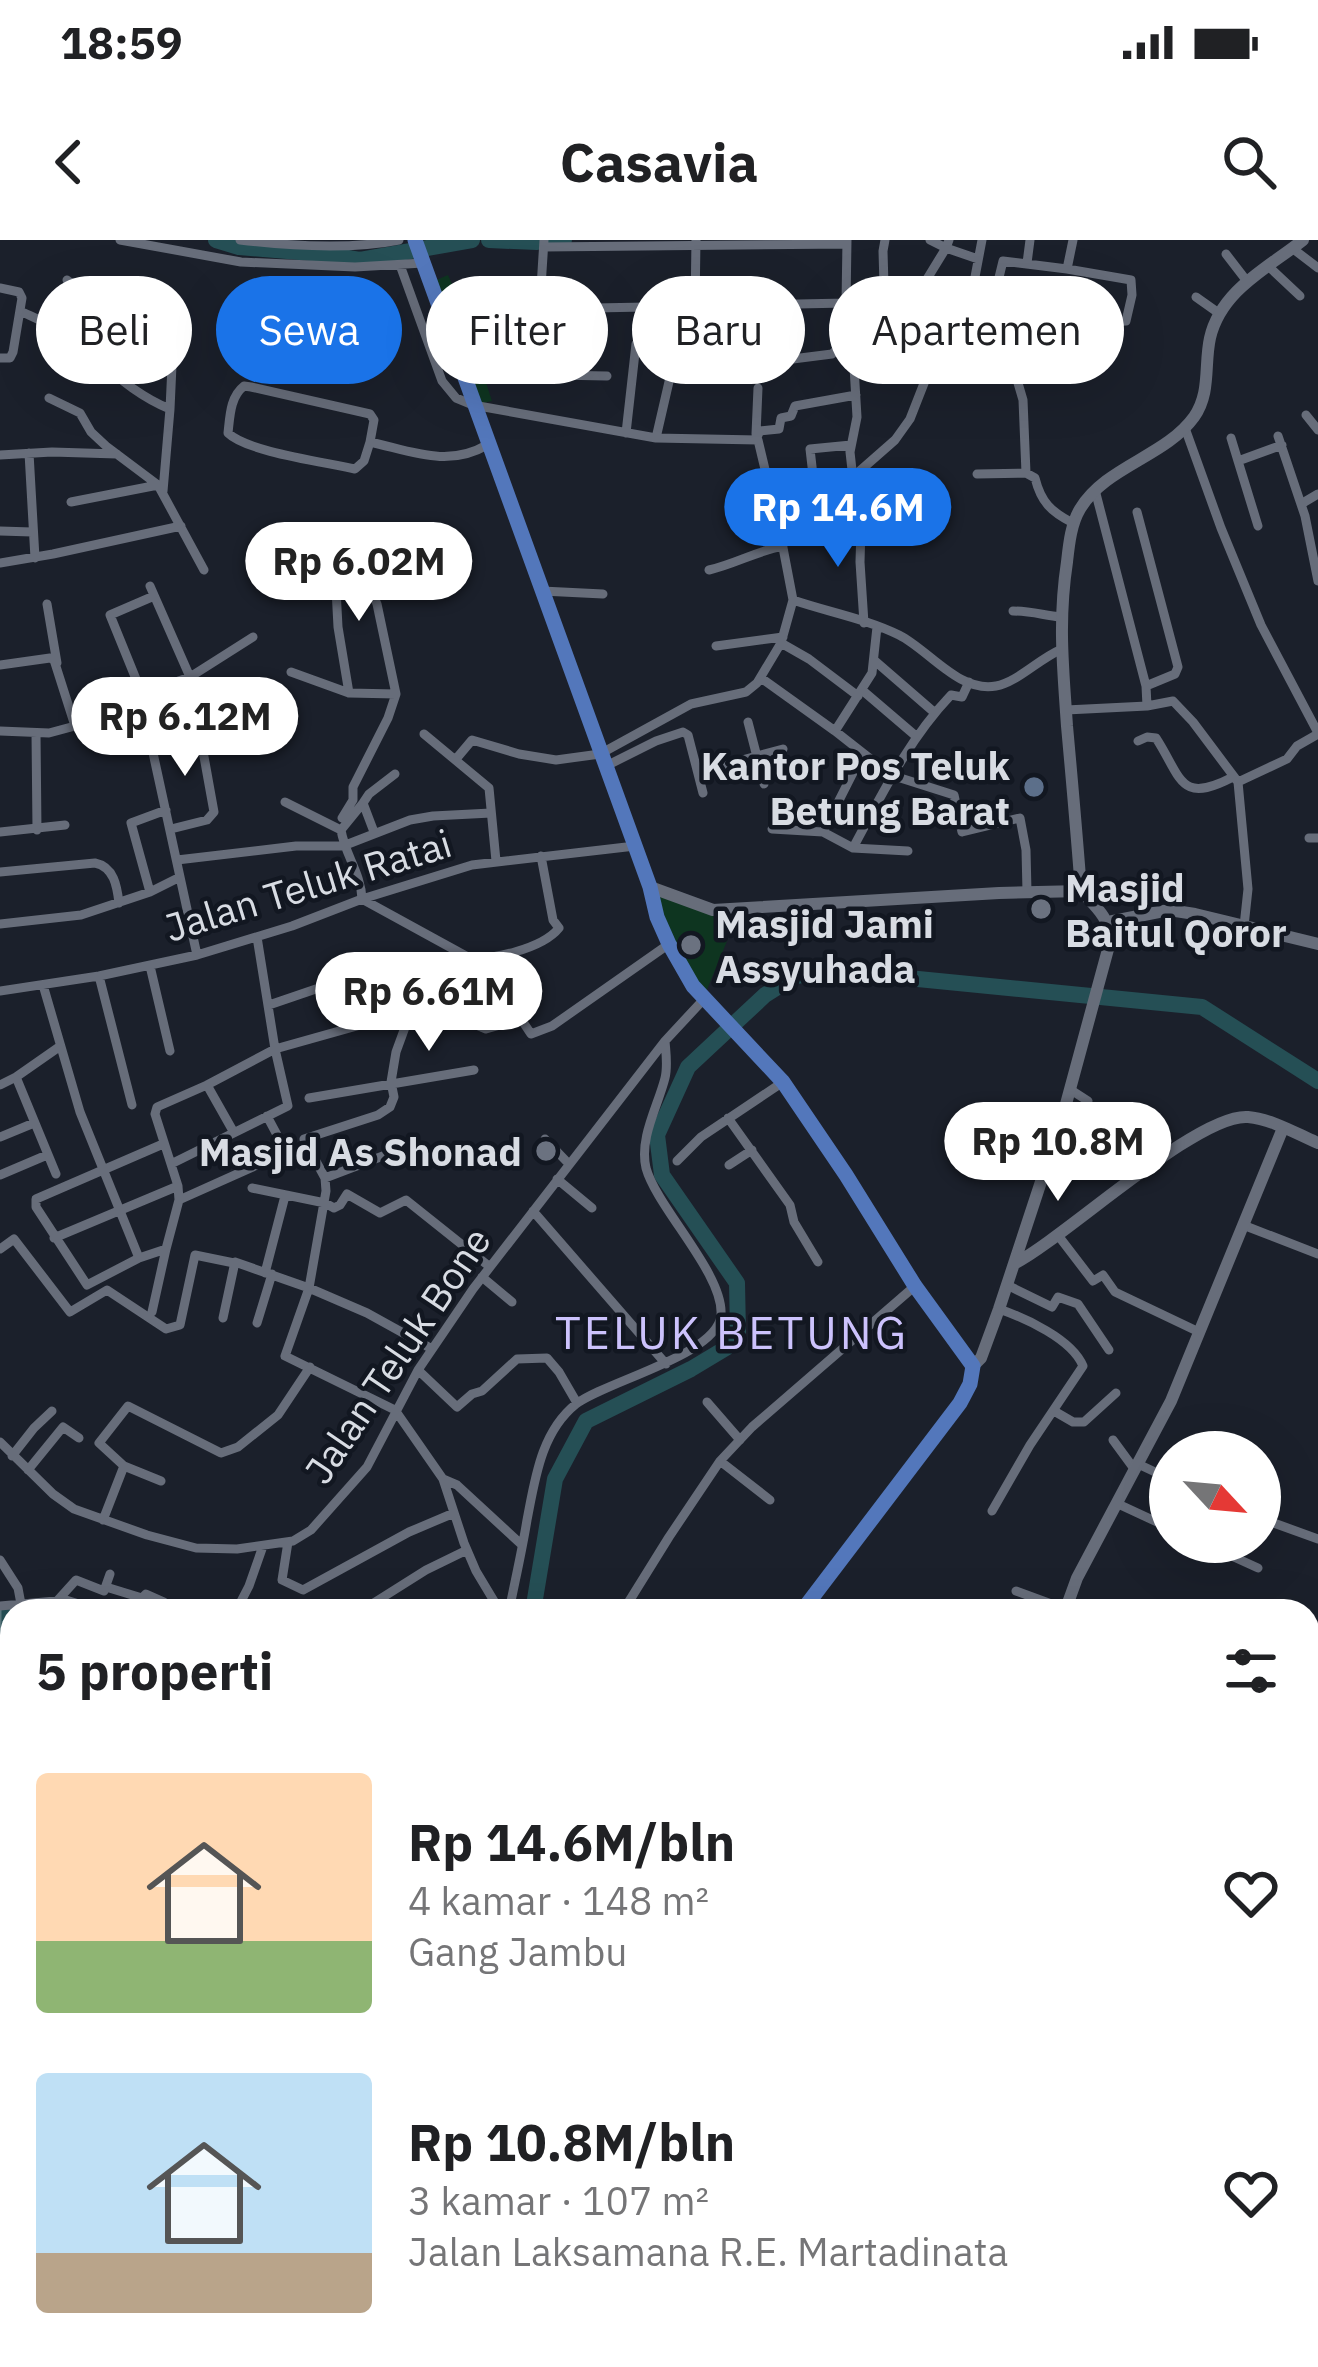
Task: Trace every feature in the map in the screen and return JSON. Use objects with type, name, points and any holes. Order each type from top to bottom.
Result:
[{"type":"main road","points":[[415,248],[426,276]]},
{"type":"main road","points":[[466,384],[678,964],[783,1082],[915,1286],[973,1366],[961,1403],[811,1599]]},
{"type":"street","points":[[120,240],[241,262],[355,267],[400,265],[415,248]]},
{"type":"street","points":[[240,240],[415,248]]},
{"type":"street","points":[[884,276],[885,240]]},
{"type":"street","points":[[930,240],[978,259]]},
{"type":"street","points":[[948,244],[919,292],[904,336],[923,342],[961,342],[982,240]]},
{"type":"street","points":[[1027,263],[1030,240]]},
{"type":"street","points":[[1067,269],[1073,240]]},
{"type":"street","points":[[542,276],[544,243],[847,242],[846,276]]},
{"type":"street","points":[[695,276],[696,243]]},
{"type":"street","points":[[973,1366],[981,1358],[999,1309],[1071,1090],[1110,940],[1108,922],[1081,891],[1060,650],[1073,523],[1095,490],[1185,428],[1197,414],[1208,378],[1210,338],[1220,314],[1246,280],[1297,244],[1318,268]]},
{"type":"street","points":[[1226,254],[1246,280]]},
{"type":"street","points":[[1003,261],[1027,263],[1130,280],[1126,321],[996,305],[1003,261]]},
{"type":"street","points":[[400,265],[442,381],[457,398],[473,405],[656,438],[756,440]]},
{"type":"street","points":[[1268,265],[1300,296]]},
{"type":"street","points":[[0,288],[21,295],[12,356],[0,358]]},
{"type":"street","points":[[1196,297],[1220,314]]},
{"type":"street","points":[[20,311],[54,327],[142,397],[170,409]]},
{"type":"street","points":[[160,488],[173,384]]},
{"type":"street","points":[[626,433],[632,384]]},
{"type":"street","points":[[656,438],[668,384]]},
{"type":"street","points":[[855,384],[857,417],[851,445],[854,476],[861,489],[864,622]]},
{"type":"street","points":[[854,476],[896,440],[924,384]]},
{"type":"street","points":[[1018,384],[1026,473]]},
{"type":"street","points":[[251,387],[370,414],[374,420],[370,442],[364,461],[355,469],[233,439],[228,433],[230,412],[236,392],[251,387]]},
{"type":"street","points":[[602,760],[674,712],[746,692],[761,678],[782,640],[793,601],[756,440],[758,388]]},
{"type":"street","points":[[756,440],[760,431],[779,429],[781,418],[791,416],[795,406],[856,395]]},
{"type":"street","points":[[49,398],[80,413],[91,432],[160,488],[204,570]]},
{"type":"street","points":[[1306,416],[1318,430]]},
{"type":"street","points":[[1138,742],[1156,739],[1183,783],[1193,790],[1287,759],[1297,746],[1318,734],[1261,625],[1185,428]]},
{"type":"street","points":[[1231,438],[1258,526]]},
{"type":"street","points":[[1238,461],[1280,441],[1301,504],[1318,580]]},
{"type":"street","points":[[370,442],[441,458],[462,457],[487,445]]},
{"type":"street","points":[[770,492],[814,484],[810,449],[851,445]]},
{"type":"street","points":[[29,453],[35,558]]},
{"type":"street","points":[[0,455],[117,454]]},
{"type":"street","points":[[976,474],[1026,473],[1035,478],[1046,506],[1073,523]]},
{"type":"street","points":[[71,502],[160,488]]},
{"type":"street","points":[[1095,490],[1148,706]]},
{"type":"street","points":[[1301,504],[1318,494]]},
{"type":"street","points":[[1137,512],[1178,667],[1175,674],[1146,686]]},
{"type":"street","points":[[780,532],[861,517]]},
{"type":"street","points":[[0,563],[182,526]]},
{"type":"street","points":[[0,531],[32,532]]},
{"type":"street","points":[[709,570],[783,546]]},
{"type":"street","points":[[352,548],[377,604],[397,694],[338,829],[361,882],[362,899],[466,956],[483,960],[521,949],[559,928],[541,856]]},
{"type":"street","points":[[322,552],[336,590],[349,693]]},
{"type":"street","points":[[190,677],[152,591],[110,615],[134,672],[197,955]]},
{"type":"street","points":[[542,591],[603,594]]},
{"type":"street","points":[[793,601],[902,637],[969,682],[991,687],[1007,683],[1060,650]]},
{"type":"street","points":[[46,604],[75,726]]},
{"type":"street","points":[[1013,611],[1060,616]]},
{"type":"street","points":[[836,731],[875,661],[877,627]]},
{"type":"street","points":[[0,731],[36,733],[75,726],[190,677],[253,637]]},
{"type":"street","points":[[716,646],[782,640],[917,736]]},
{"type":"street","points":[[0,665],[50,658],[57,663]]},
{"type":"street","points":[[875,661],[935,713]]},
{"type":"street","points":[[291,672],[349,693],[397,694]]},
{"type":"street","points":[[761,678],[892,776],[954,795],[962,832],[1020,818],[1027,892]]},
{"type":"street","points":[[853,848],[917,736],[951,695],[962,697],[969,682]]},
{"type":"street","points":[[1066,710],[1176,703],[1236,779],[1248,890],[1244,926]]},
{"type":"street","points":[[748,722],[764,784]]},
{"type":"street","points":[[171,830],[207,820],[214,812],[199,729]]},
{"type":"street","points":[[456,759],[472,740],[556,760],[602,760],[683,732],[688,735],[703,793]]},
{"type":"street","points":[[36,733],[38,830]]},
{"type":"street","points":[[424,734],[487,784],[496,861]]},
{"type":"street","points":[[698,772],[783,749]]},
{"type":"street","points":[[823,832],[862,753]]},
{"type":"street","points":[[338,829],[369,794],[395,774]]},
{"type":"street","points":[[285,802],[338,829]]},
{"type":"street","points":[[363,803],[374,832]]},
{"type":"street","points":[[150,892],[131,823],[166,810]]},
{"type":"street","points":[[177,860],[296,846],[343,846],[433,816],[491,813]]},
{"type":"street","points":[[0,832],[65,825]]},
{"type":"street","points":[[772,829],[823,832],[853,848],[908,851]]},
{"type":"street","name":"Jalan Teluk Ratai","points":[[0,991],[197,955],[472,865],[634,846]]},
{"type":"street","points":[[0,872],[103,864],[116,885],[119,903]]},
{"type":"street","points":[[0,924],[81,916],[180,877]]},
{"type":"street","points":[[650,887],[713,910],[1081,891]]},
{"type":"street","points":[[1108,922],[1169,910],[1318,944]]},
{"type":"street","points":[[171,1164],[288,1106],[257,937]]},
{"type":"street","points":[[374,981],[486,1029],[521,1019],[531,1034],[552,1026],[669,944]]},
{"type":"street","points":[[150,966],[170,1051]]},
{"type":"street","points":[[99,976],[133,1105]]},
{"type":"street","points":[[269,1005],[354,976]]},
{"type":"street","points":[[43,985],[80,1112],[139,1258]]},
{"type":"street","points":[[415,1000],[396,1052],[392,1103],[378,1115],[305,1138],[325,1178],[325,1203],[309,1288],[284,1352],[286,1358],[395,1410],[443,1479],[466,1550],[497,1599]]},
{"type":"street","name":"Jalan Teluk Bone","points":[[0,1442],[74,1509],[196,1548],[263,1546],[288,1542],[311,1530],[367,1466],[418,1370],[482,1277],[665,1042],[707,1001]]},
{"type":"street","points":[[152,1312],[179,1200],[157,1107],[274,1049],[364,1024]]},
{"type":"street","points":[[508,1599],[539,1464],[554,1427],[578,1403],[689,1351],[722,1319],[708,1273],[646,1167],[645,1143],[666,1075],[665,1042]]},
{"type":"street","points":[[0,1085],[58,1047]]},
{"type":"street","points":[[309,1098],[474,1070]]},
{"type":"street","points":[[16,1077],[56,1174]]},
{"type":"street","points":[[676,1161],[728,1118],[783,1082]]},
{"type":"street","points":[[207,1085],[233,1131]]},
{"type":"street","points":[[1071,1090],[1088,1101]]},
{"type":"street","points":[[179,1200],[274,1157],[282,1144],[267,1116]]},
{"type":"street","points":[[1013,1264],[1156,1162],[1221,1123],[1250,1117],[1318,1143]]},
{"type":"street","points":[[728,1118],[793,1209],[794,1222],[818,1262]]},
{"type":"street","points":[[0,1137],[34,1123]]},
{"type":"street","points":[[1069,1599],[1171,1401],[1283,1128]]},
{"type":"street","points":[[545,1139],[569,1164]]},
{"type":"street","points":[[163,1144],[36,1199],[36,1208],[87,1285],[166,1249]]},
{"type":"street","points":[[729,1165],[752,1150]]},
{"type":"street","points":[[325,1178],[395,1151]]},
{"type":"street","points":[[0,1175],[47,1155]]},
{"type":"street","points":[[557,1179],[592,1208]]},
{"type":"street","points":[[54,1238],[178,1186]]},
{"type":"street","points":[[252,1188],[334,1208],[347,1194],[380,1213],[406,1200],[490,1267]]},
{"type":"street","points":[[257,1323],[285,1196]]},
{"type":"street","points":[[532,1211],[666,1364]]},
{"type":"street","points":[[1243,1225],[1318,1254]]},
{"type":"street","points":[[1057,1234],[1093,1281],[1103,1275],[1115,1292],[1199,1332]]},
{"type":"street","points":[[0,1249],[14,1239],[70,1312],[107,1290],[166,1329],[180,1325],[195,1255],[309,1288],[432,1349]]},
{"type":"street","points":[[223,1318],[234,1263]]},
{"type":"street","points":[[482,1277],[512,1302]]},
{"type":"street","points":[[1006,1285],[1052,1307],[1058,1298],[1078,1304],[1109,1350]]},
{"type":"street","points":[[630,1599],[720,1461],[915,1286]]},
{"type":"street","points":[[992,1511],[1083,1366],[1080,1357],[1042,1329],[999,1309]]},
{"type":"street","points":[[418,1370],[457,1407],[517,1359],[547,1358],[578,1403]]},
{"type":"street","points":[[161,1481],[124,1466],[99,1443],[128,1406],[221,1453],[238,1447],[278,1415],[310,1367]]},
{"type":"street","points":[[1054,1411],[1073,1422],[1084,1422],[1116,1393]]},
{"type":"street","points":[[707,1402],[740,1440]]},
{"type":"street","points":[[12,1456],[52,1411]]},
{"type":"street","points":[[28,1470],[63,1427],[80,1438]]},
{"type":"street","points":[[1113,1440],[1136,1467],[1149,1472]]},
{"type":"street","points":[[720,1461],[770,1501]]},
{"type":"street","points":[[104,1520],[124,1466]]},
{"type":"street","points":[[443,1479],[457,1485],[522,1545]]},
{"type":"street","points":[[1116,1503],[1149,1518]]},
{"type":"street","points":[[288,1542],[282,1580],[303,1590],[454,1513]]},
{"type":"street","points":[[1281,1526],[1318,1539]]},
{"type":"street","points":[[242,1599],[263,1546]]},
{"type":"street","points":[[382,1599],[466,1550]]},
{"type":"street","points":[[0,1560],[20,1599]]},
{"type":"street","points":[[1247,1563],[1258,1568]]},
{"type":"street","points":[[103,1599],[110,1574]]},
{"type":"street","points":[[59,1599],[76,1580],[157,1599]]},
{"type":"street","points":[[1016,1592],[1035,1599]]},
{"type":"shaded area","points":[[471,384],[486,384],[492,401],[478,404]]},
{"type":"shaded area","points":[[652,889],[739,912],[706,992],[695,984]]},
{"type":"waterway","points":[[216,240],[239,247],[360,260],[472,240]]},
{"type":"waterway","points":[[489,240],[537,242]]},
{"type":"waterway","points":[[545,241],[564,240]]},
{"type":"waterway","points":[[535,1599],[555,1479],[586,1421],[691,1369],[726,1348],[738,1332],[737,1283],[662,1175],[657,1135],[688,1067],[765,995],[795,976],[837,971],[1202,1007],[1318,1081]]},
{"type":"place","name":"Kantor Pos Teluk Betung Barat","points":[[1034,787]]},
{"type":"place","name":"Masjid Baitul Qoror","points":[[1041,909]]},
{"type":"place","name":"Masjid Jami Assyuhada","points":[[691,945]]},
{"type":"place","name":"Masjid As Shonad","points":[[546,1151]]},
{"type":"district","name":"TELUK BETUNG","points":[[732,1332]]}]
